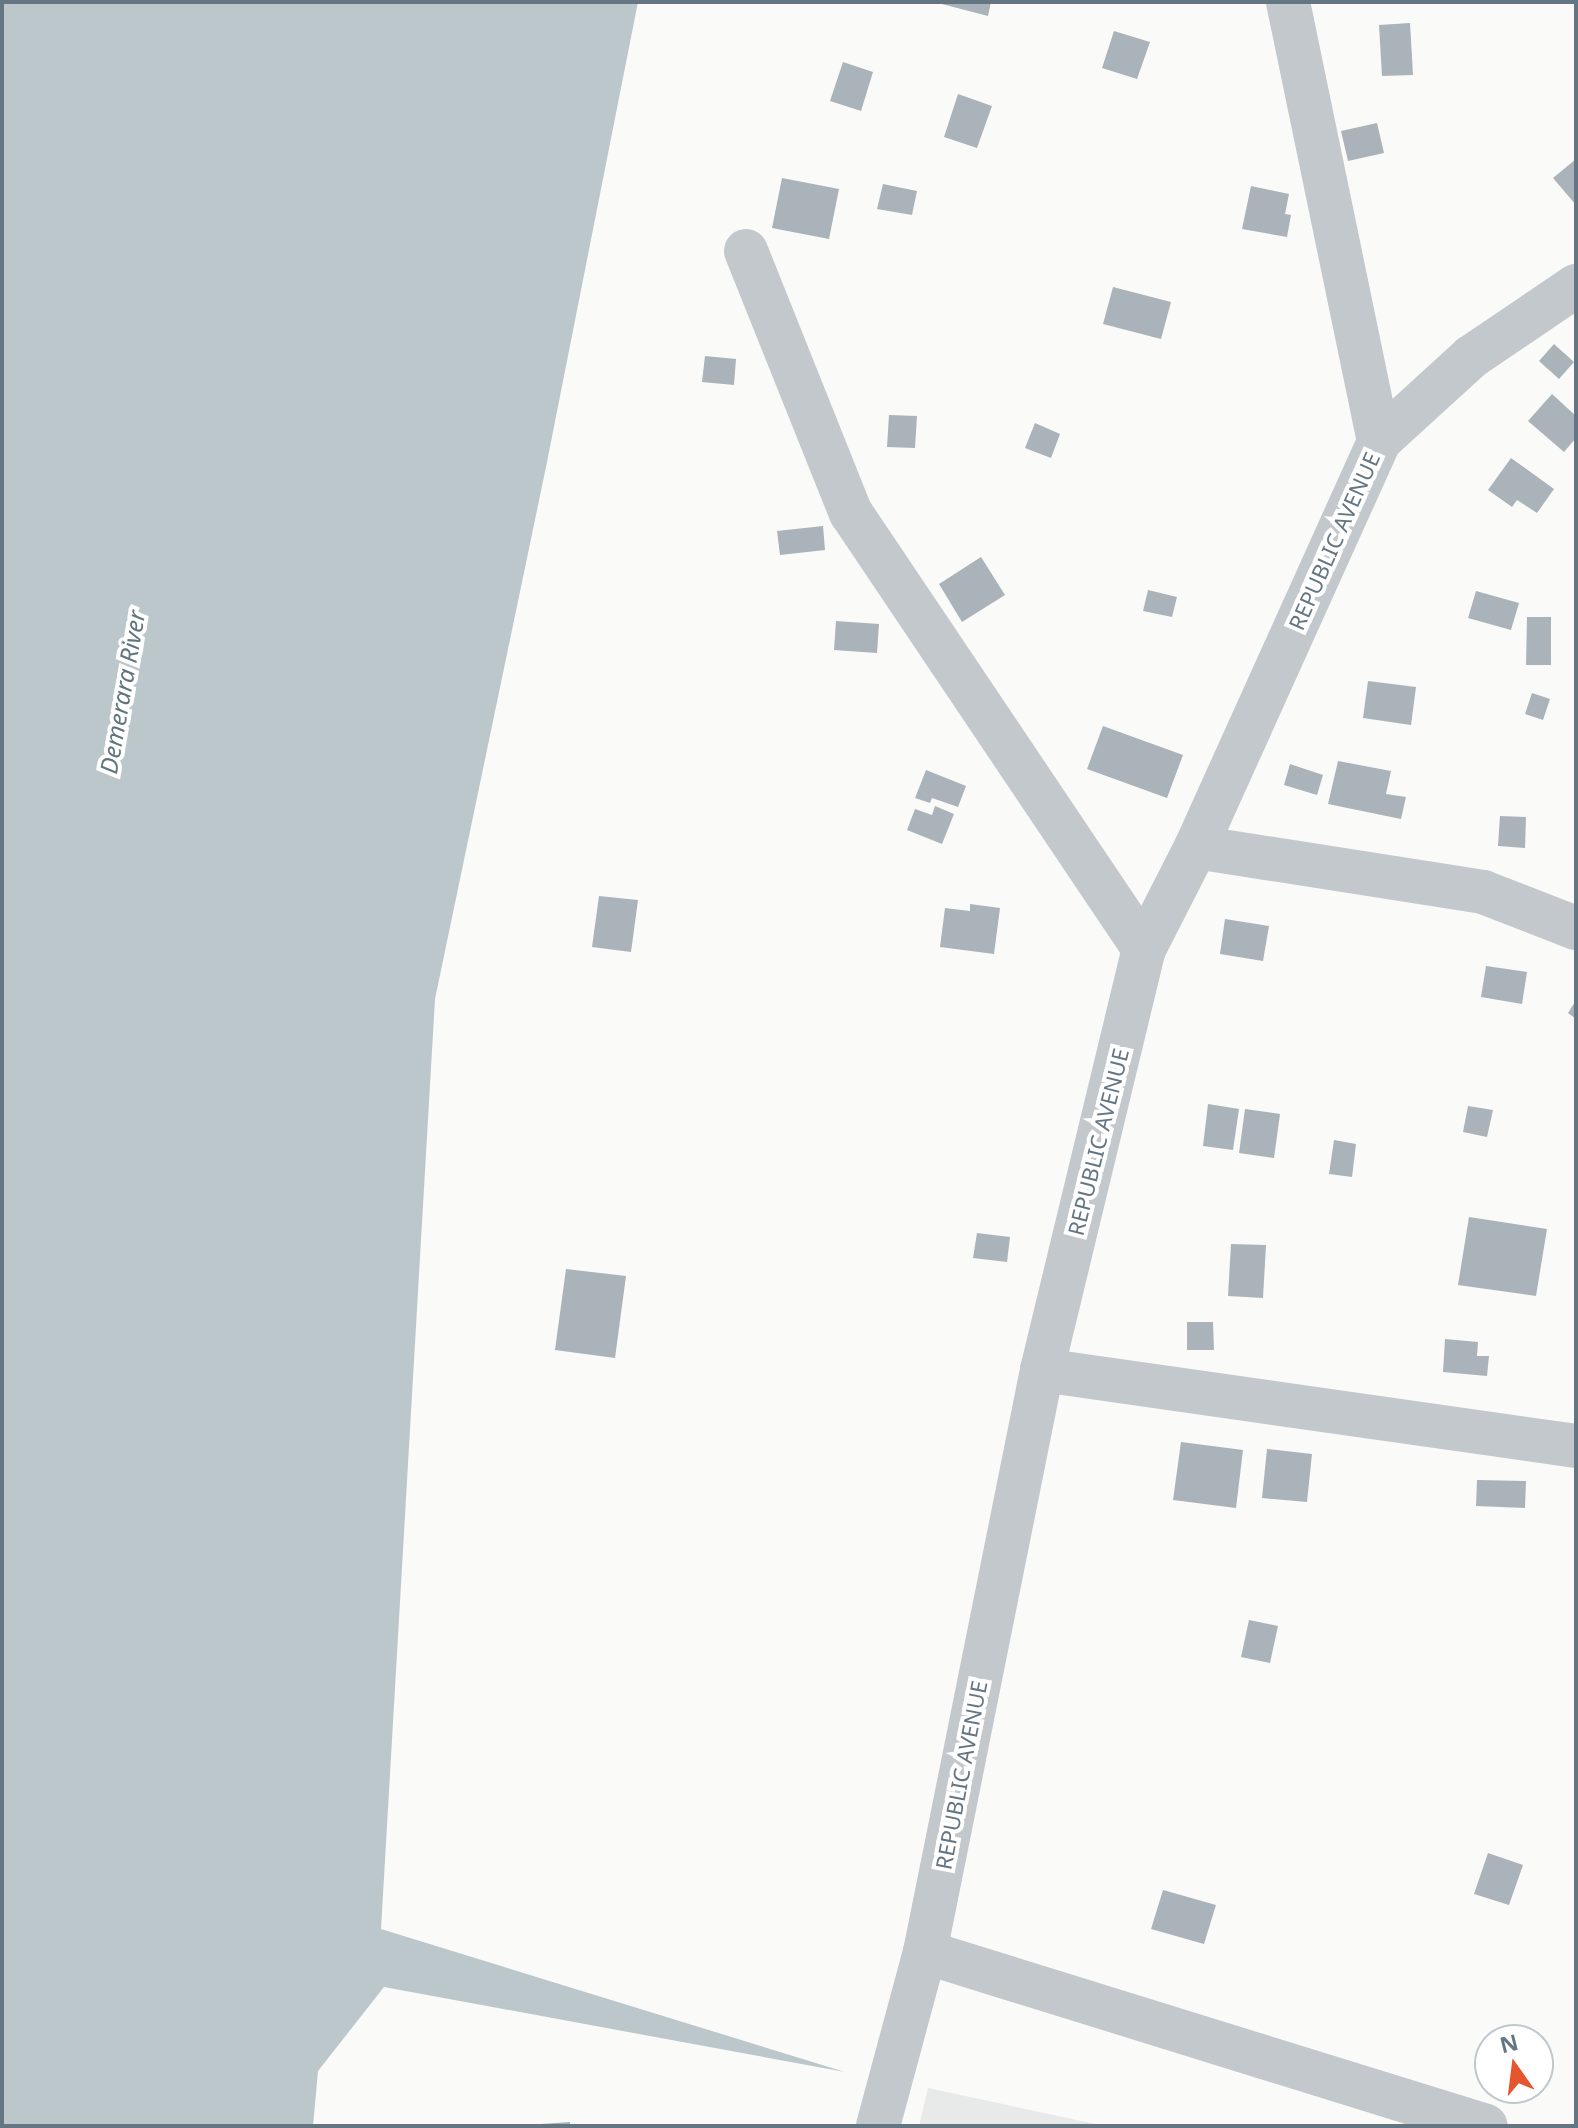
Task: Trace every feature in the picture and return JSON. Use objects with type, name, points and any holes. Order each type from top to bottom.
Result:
[{"type":"street","points":[[1288,2],[1379,441]]},
{"type":"street","points":[[746,251],[851,513],[1144,949]]},
{"type":"street","name":"REPUBLIC AVENUE","points":[[878,2126],[925,1952],[1042,1370],[1144,949],[1196,847],[1379,441],[1471,357],[1576,286]]},
{"type":"street","points":[[1196,847],[1483,892],[1576,928]]},
{"type":"street","points":[[1042,1370],[1576,1446]]},
{"type":"street","points":[[925,1952],[1486,2126]]},
{"type":"shaded area","points":[[928,2088],[1105,2126],[919,2126]]},
{"type":"water","name":"Demerara River","points":[[2,2],[638,2],[546,467],[435,999],[381,1929],[845,2072],[384,1987],[318,2071],[313,2126],[2,2126]]},
{"type":"building","points":[[934,2],[991,2],[988,16]]},
{"type":"building","points":[[1410,23],[1413,75],[1382,76],[1379,25]]},
{"type":"building","points":[[1114,31],[1150,42],[1137,79],[1102,68]]},
{"type":"building","points":[[843,62],[873,72],[861,111],[830,101]]},
{"type":"building","points":[[958,94],[992,106],[977,148],[944,137]]},
{"type":"building","points":[[1377,123],[1384,153],[1348,161],[1341,131]]},
{"type":"building","points":[[1576,159],[1576,205],[1553,178]]},
{"type":"building","points":[[782,178],[839,189],[829,239],[772,228]]},
{"type":"building","points":[[883,184],[917,191],[912,215],[877,209]]},
{"type":"building","points":[[1251,186],[1289,194],[1285,214],[1291,215],[1287,237],[1242,229]]},
{"type":"building","points":[[1113,287],[1171,302],[1161,339],[1103,324]]},
{"type":"building","points":[[1554,344],[1574,362],[1559,379],[1539,361]]},
{"type":"building","points":[[705,356],[736,359],[734,385],[702,382]]},
{"type":"building","points":[[1552,394],[1576,416],[1576,438],[1564,452],[1528,421]]},
{"type":"building","points":[[889,415],[917,416],[915,448],[887,447]]},
{"type":"building","points":[[1035,423],[1060,434],[1051,458],[1025,448]]},
{"type":"building","points":[[1511,458],[1554,489],[1537,513],[1517,500],[1512,507],[1488,490]]},
{"type":"building","points":[[823,526],[825,550],[780,555],[777,531]]},
{"type":"building","points":[[981,557],[1005,595],[962,622],[939,584]]},
{"type":"building","points":[[1148,590],[1177,597],[1172,617],[1143,611]]},
{"type":"building","points":[[1476,591],[1519,603],[1511,630],[1468,618]]},
{"type":"building","points":[[1527,617],[1551,617],[1551,665],[1526,665]]},
{"type":"building","points":[[836,621],[879,624],[877,653],[834,650]]},
{"type":"building","points":[[1368,681],[1416,687],[1411,725],[1363,718]]},
{"type":"building","points":[[1532,693],[1550,699],[1543,720],[1525,714]]},
{"type":"building","points":[[1103,726],[1183,755],[1167,798],[1087,769]]},
{"type":"building","points":[[1338,761],[1391,771],[1386,794],[1406,797],[1401,819],[1328,804]]},
{"type":"building","points":[[1290,764],[1323,775],[1317,795],[1284,785]]},
{"type":"building","points":[[926,770],[966,786],[958,807],[932,798],[930,803],[915,798]]},
{"type":"building","points":[[935,806],[954,814],[942,844],[907,830],[915,809],[932,815]]},
{"type":"building","points":[[1500,816],[1526,817],[1525,848],[1498,846]]},
{"type":"building","points":[[599,896],[638,900],[631,952],[592,947]]},
{"type":"building","points":[[970,904],[1000,908],[994,954],[940,947],[945,908],[970,911]]},
{"type":"building","points":[[1225,919],[1269,926],[1263,961],[1220,954]]},
{"type":"building","points":[[1486,966],[1527,972],[1522,1004],[1481,997]]},
{"type":"building","points":[[1576,1000],[1576,1019],[1568,1013]]},
{"type":"building","points":[[1208,1104],[1239,1109],[1233,1150],[1203,1146]]},
{"type":"building","points":[[1468,1106],[1493,1110],[1487,1137],[1463,1132]]},
{"type":"building","points":[[1245,1109],[1280,1114],[1274,1158],[1239,1153]]},
{"type":"building","points":[[1334,1140],[1356,1144],[1352,1177],[1329,1174]]},
{"type":"building","points":[[1469,1217],[1547,1229],[1536,1296],[1458,1285]]},
{"type":"building","points":[[977,1233],[1010,1237],[1007,1262],[973,1258]]},
{"type":"building","points":[[1231,1244],[1266,1245],[1263,1298],[1228,1296]]},
{"type":"building","points":[[566,1269],[626,1276],[615,1358],[555,1350]]},
{"type":"building","points":[[1187,1322],[1213,1322],[1214,1350],[1187,1350]]},
{"type":"building","points":[[1445,1339],[1478,1342],[1477,1356],[1489,1356],[1487,1376],[1443,1372]]},
{"type":"building","points":[[1181,1442],[1243,1450],[1236,1508],[1173,1500]]},
{"type":"building","points":[[1267,1449],[1312,1454],[1307,1502],[1262,1498]]},
{"type":"building","points":[[1477,1480],[1526,1481],[1525,1508],[1476,1506]]},
{"type":"building","points":[[1249,1620],[1278,1626],[1270,1663],[1241,1657]]},
{"type":"building","points":[[1488,1853],[1523,1865],[1509,1905],[1474,1894]]},
{"type":"building","points":[[1163,1890],[1216,1905],[1204,1944],[1151,1929]]},
{"type":"building","points":[[570,2122],[570,2126],[541,2126],[541,2124]]}]
